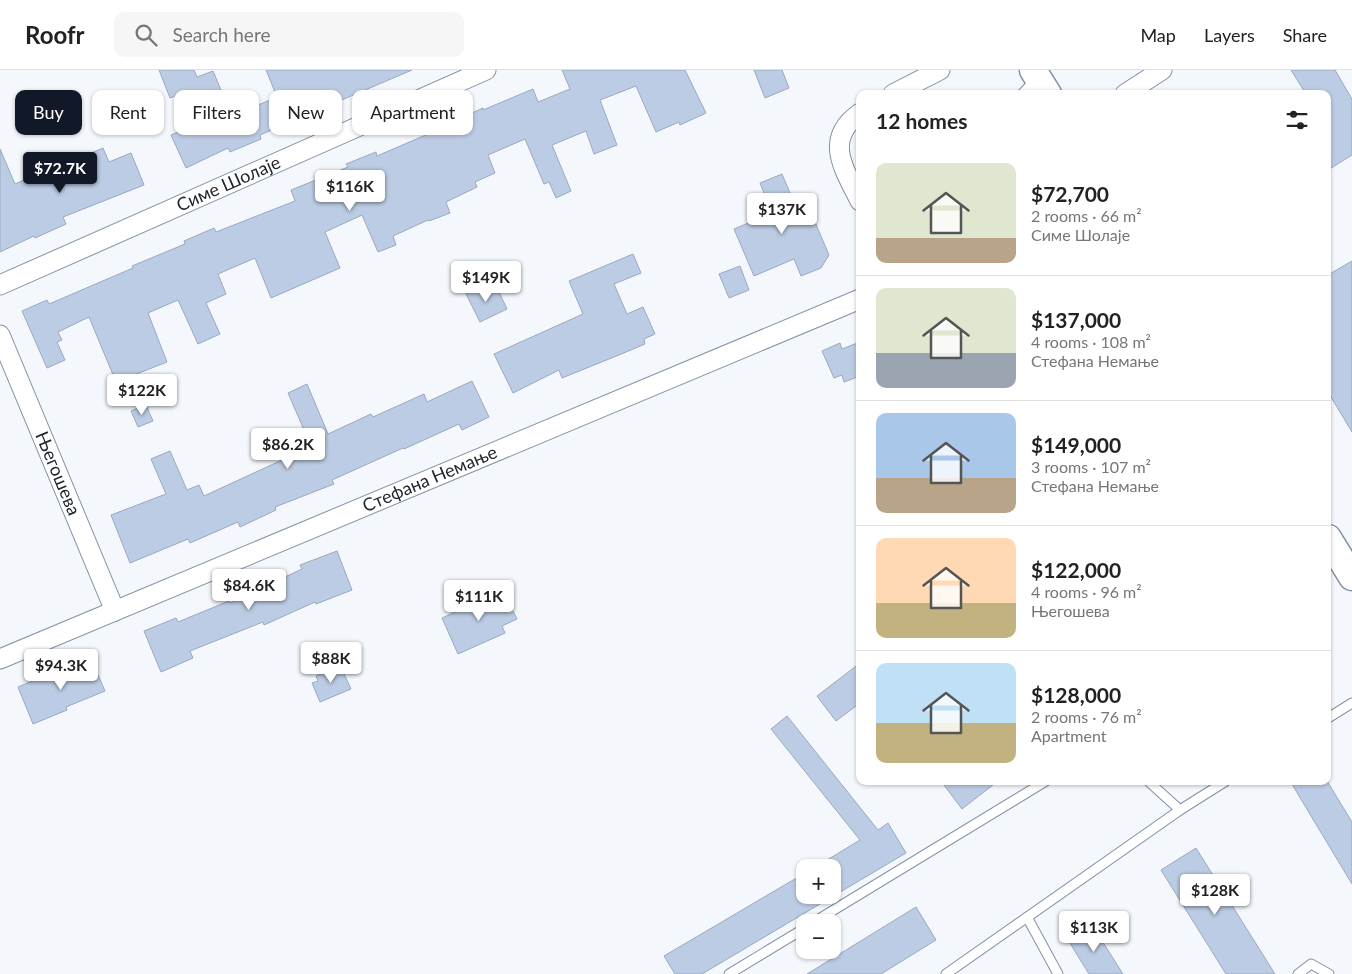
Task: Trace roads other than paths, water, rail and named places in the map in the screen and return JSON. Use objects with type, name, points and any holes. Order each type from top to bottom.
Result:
[{"type":"main road","points":[[1331,543],[1352,577]]},
{"type":"street","name":"Симе Шолаје","points":[[0,285],[486,70]]},
{"type":"street","points":[[901,90],[940,70]]},
{"type":"street","points":[[1131,90],[1162,70]]},
{"type":"street","points":[[856,116],[850,120],[844,130],[839,148],[840,158],[856,192]]},
{"type":"street","name":"Стефана Немање","points":[[0,659],[856,300]]},
{"type":"street","name":"Његошева","points":[[0,335],[115,611]]},
{"type":"lane","points":[[1331,716],[1352,703]]},
{"type":"lane","points":[[827,914],[1039,785]]},
{"type":"lane","points":[[1152,785],[1180,810]]},
{"type":"lane","points":[[946,974],[1180,810],[1220,785]]},
{"type":"lane","points":[[1027,917],[1058,974]]},
{"type":"lane","points":[[729,974],[796,933]]},
{"type":"lane","points":[[1298,974],[1311,964],[1329,974]]}]
